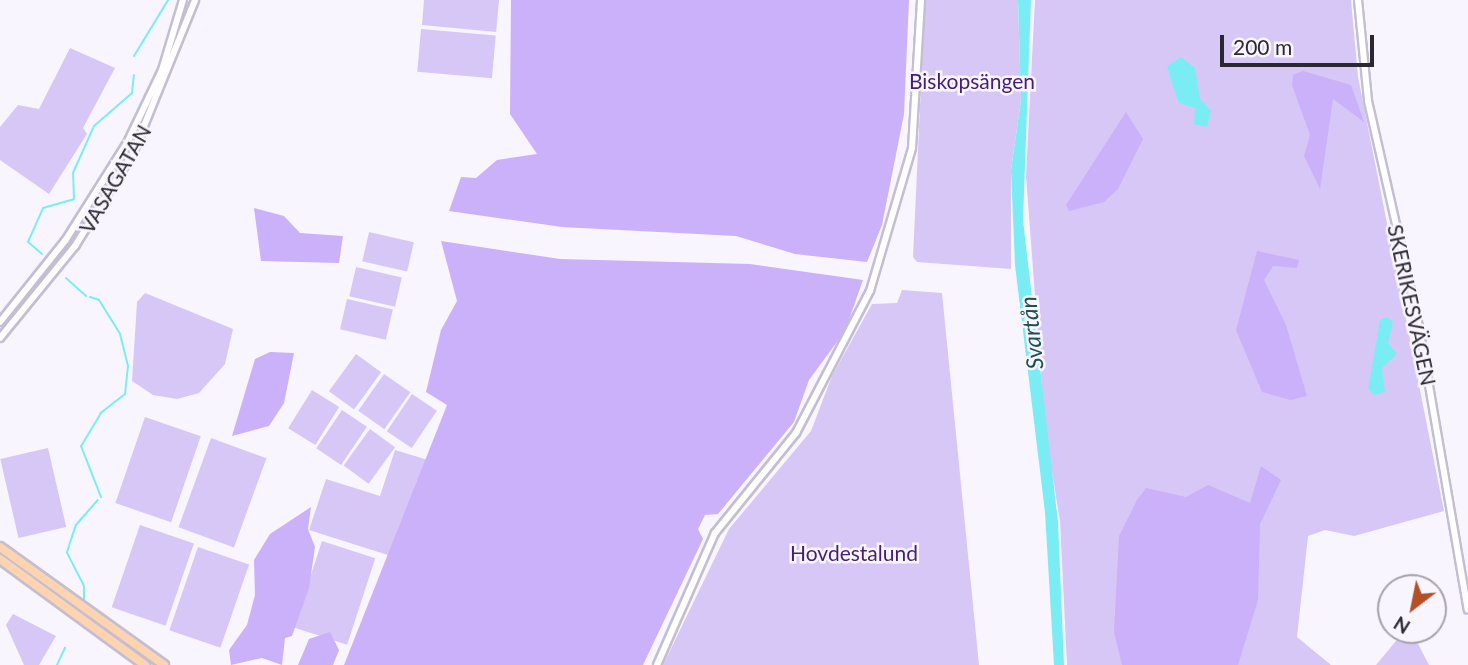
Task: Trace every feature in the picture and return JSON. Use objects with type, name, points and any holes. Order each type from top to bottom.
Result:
[{"type":"main road","points":[[0,547],[164,665]]},
{"type":"main road","points":[[0,559],[143,665],[149,655]]},
{"type":"main road","points":[[115,644],[132,665]]},
{"type":"street","name":"VASAGATAN","points":[[0,322],[65,241],[127,143],[162,70],[183,0]]},
{"type":"street","name":"VASAGATAN","points":[[0,338],[75,246],[133,153],[195,0]]},
{"type":"street","points":[[657,665],[715,533],[796,433],[870,291],[912,148],[921,0]]},
{"type":"street","name":"SKERIKESVÄGEN","points":[[1358,0],[1368,101],[1417,316],[1468,610]]},
{"type":"green space","points":[[424,0],[499,0],[496,32],[422,25]]},
{"type":"green space","name":"Biskopsängen","points":[[925,0],[1018,0],[1021,100],[1011,170],[1011,269],[917,262],[913,257]]},
{"type":"green space","points":[[1035,0],[1351,0],[1358,77],[1444,511],[1354,536],[1325,530],[1308,536],[1297,637],[1331,665],[1067,665],[1060,521],[1045,429],[1026,176]]},
{"type":"green space","points":[[421,29],[496,36],[492,78],[417,72]]},
{"type":"green space","points":[[70,48],[115,68],[83,128],[87,134],[49,194],[0,160],[0,127],[18,105],[39,109]]},
{"type":"green space","points":[[369,232],[414,242],[407,272],[362,261]]},
{"type":"green space","points":[[356,267],[402,278],[395,307],[349,296]]},
{"type":"green space","name":"Hovdestalund","points":[[902,290],[942,293],[979,665],[663,665],[729,529],[811,431],[832,376],[872,304],[897,303]]},
{"type":"green space","points":[[145,293],[233,329],[225,364],[199,393],[177,399],[153,395],[132,381],[137,302]]},
{"type":"green space","points":[[347,299],[393,310],[386,340],[340,329]]},
{"type":"green space","points":[[356,354],[381,372],[354,409],[329,391]]},
{"type":"green space","points":[[384,374],[410,392],[384,429],[358,411]]},
{"type":"green space","points":[[312,390],[339,407],[315,445],[288,428]]},
{"type":"green space","points":[[412,394],[437,411],[412,448],[387,431]]},
{"type":"green space","points":[[342,410],[367,427],[341,465],[316,448]]},
{"type":"green space","points":[[145,417],[201,436],[171,522],[115,503]]},
{"type":"green space","points":[[370,429],[395,447],[369,484],[344,465]]},
{"type":"green space","points":[[211,438],[266,458],[234,547],[179,527]]},
{"type":"green space","points":[[48,448],[66,527],[18,538],[0,459]]},
{"type":"green space","points":[[395,450],[428,460],[391,556],[309,530],[326,479],[380,496]]},
{"type":"green space","points":[[140,525],[194,544],[166,626],[112,607]]},
{"type":"green space","points":[[322,541],[375,558],[347,645],[294,628]]},
{"type":"green space","points":[[198,547],[249,565],[220,648],[169,630]]},
{"type":"green space","points":[[13,614],[56,636],[39,665],[24,665],[6,625]]},
{"type":"green space","points":[[1393,644],[1418,644],[1429,665],[1376,665]]},
{"type":"shaded area","points":[[511,0],[909,0],[904,114],[882,225],[867,262],[795,254],[736,236],[562,227],[449,211],[461,177],[476,178],[497,160],[537,154],[510,114]]},
{"type":"shaded area","points":[[1303,71],[1351,85],[1364,122],[1333,99],[1320,189],[1304,156],[1310,135],[1292,85],[1293,75]]},
{"type":"shaded area","points":[[1126,112],[1143,139],[1118,189],[1104,202],[1069,211],[1066,205]]},
{"type":"shaded area","points":[[254,208],[284,216],[300,233],[343,236],[339,263],[261,261]]},
{"type":"shaded area","points":[[441,241],[560,259],[750,264],[863,280],[845,331],[809,380],[794,422],[718,514],[705,515],[698,529],[703,539],[643,665],[344,665],[447,405],[426,392],[441,330],[457,301]]},
{"type":"shaded area","points":[[1257,251],[1299,260],[1297,268],[1273,266],[1264,280],[1286,325],[1307,396],[1290,400],[1262,392],[1236,330]]},
{"type":"shaded area","points":[[270,352],[294,353],[284,403],[269,426],[232,436],[255,359]]},
{"type":"shaded area","points":[[1261,466],[1281,480],[1260,524],[1258,600],[1238,665],[1122,665],[1114,632],[1119,536],[1137,500],[1146,488],[1186,497],[1208,485],[1250,503]]},
{"type":"shaded area","points":[[311,507],[308,529],[315,547],[309,588],[292,636],[285,638],[282,665],[262,658],[231,665],[229,650],[247,625],[255,595],[254,560],[270,534]]},
{"type":"shaded area","points":[[330,632],[339,650],[333,665],[298,665],[309,639]]},
{"type":"water","name":"Svartån","points":[[1018,0],[1031,0],[1023,220],[1058,522],[1064,665],[1054,665],[1045,512],[1015,265],[1011,170],[1021,100]]},
{"type":"water","points":[[1181,57],[1195,68],[1200,99],[1211,111],[1207,127],[1194,124],[1195,108],[1179,103],[1174,90],[1167,66]]},
{"type":"water","points":[[1387,317],[1393,322],[1388,343],[1397,354],[1382,368],[1385,392],[1374,395],[1368,389],[1380,320]]},
{"type":"waterway","points":[[134,56],[168,0]]},
{"type":"waterway","points":[[42,254],[28,242],[43,208],[74,199],[73,173],[94,126],[132,93],[134,75]]},
{"type":"waterway","points":[[66,278],[86,296]]},
{"type":"waterway","points":[[90,297],[99,300],[120,334],[128,366],[125,394],[101,413],[81,446],[101,497]]},
{"type":"waterway","points":[[84,603],[84,586],[67,552],[76,525],[98,500]]},
{"type":"waterway","points":[[57,665],[65,648]]}]
